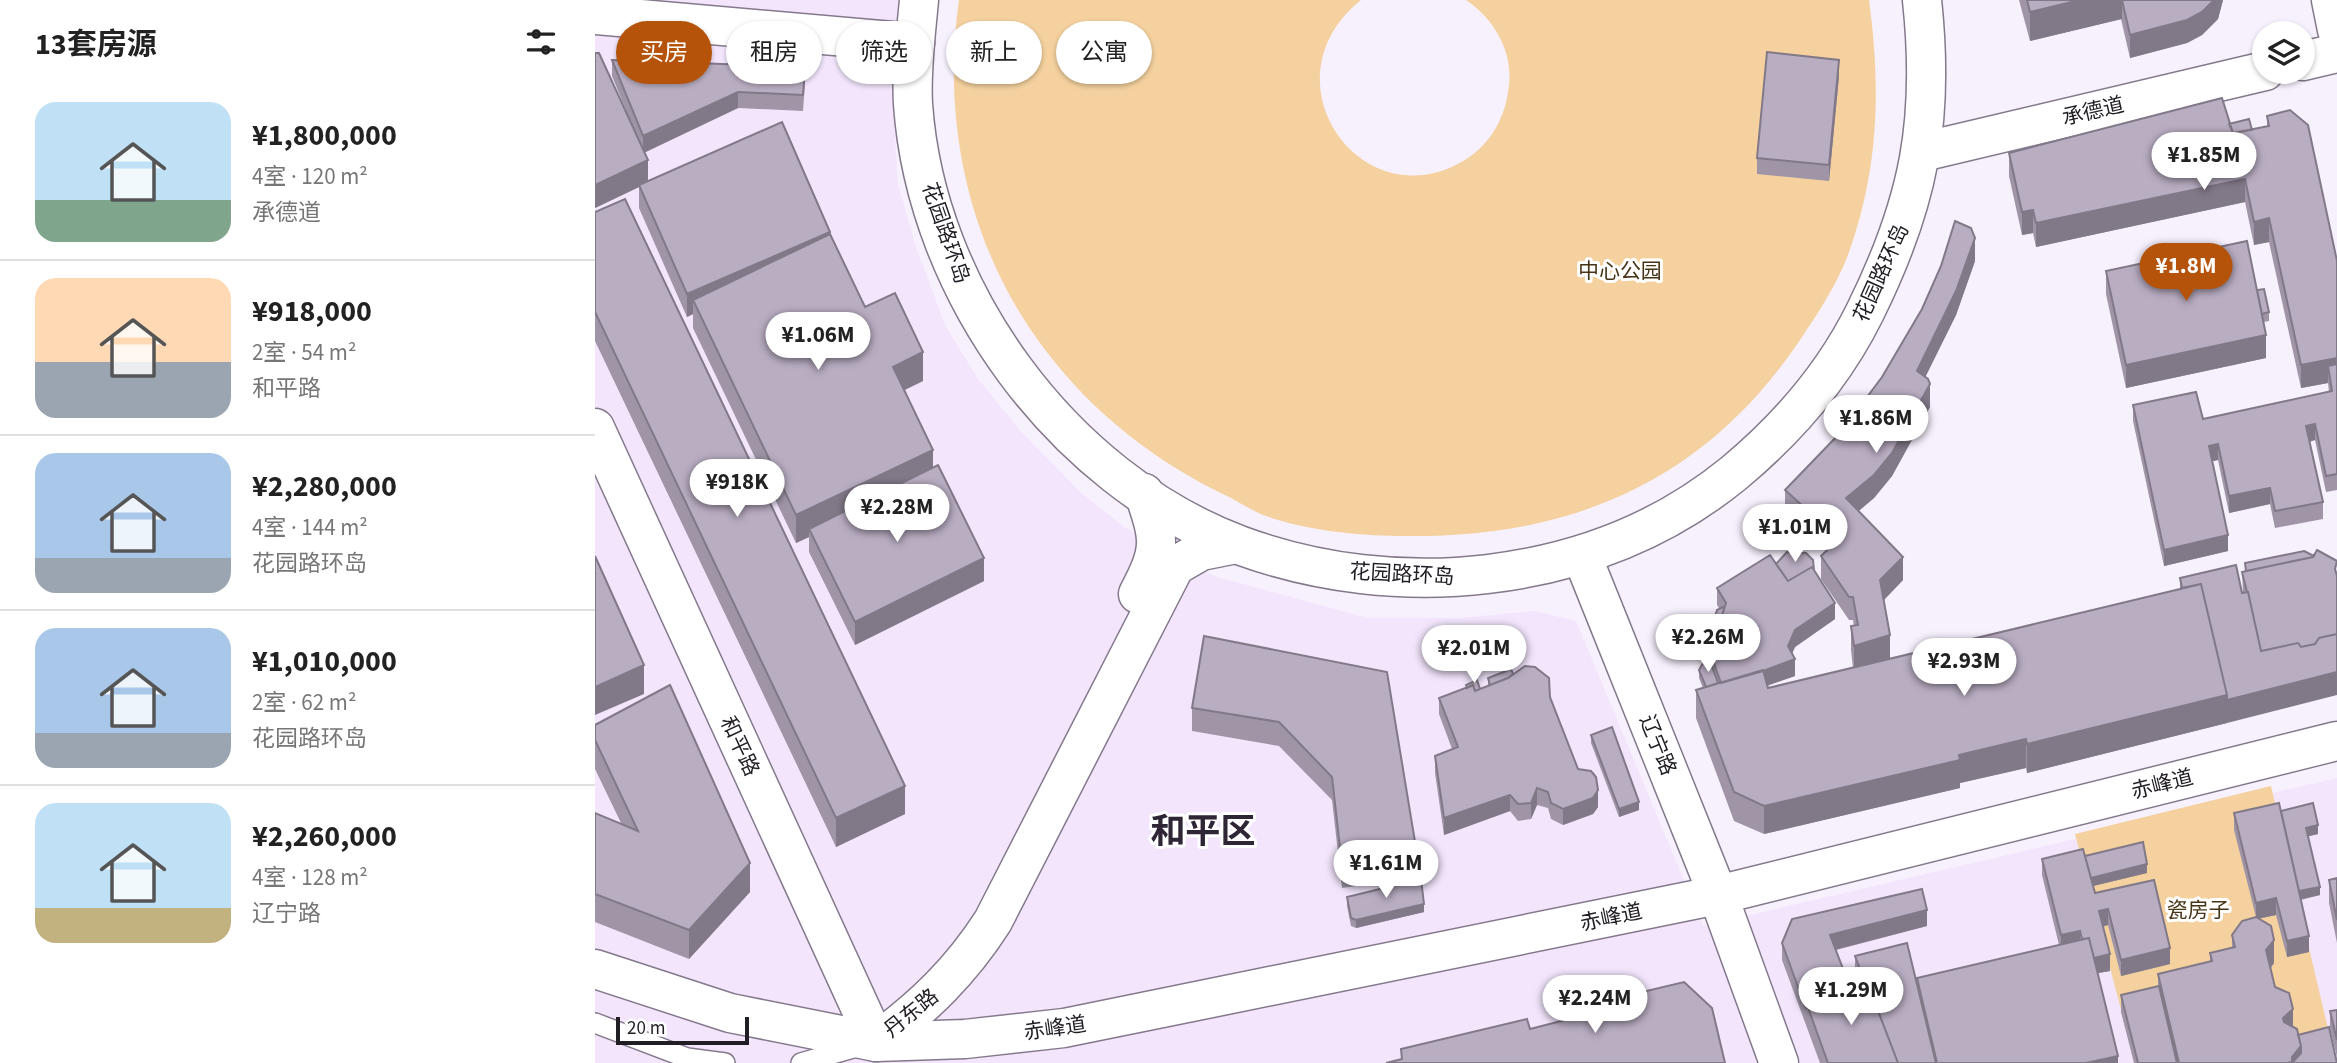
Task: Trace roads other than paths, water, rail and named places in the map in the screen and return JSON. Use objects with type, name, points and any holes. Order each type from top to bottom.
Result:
[{"type":"street","name":"花园路环岛","points":[[917,21],[919,0]]},
{"type":"street","name":"花园路环岛","points":[[914,84],[913,103],[921,156],[937,220],[972,304],[1025,385],[1089,450],[1144,493],[1236,544],[1321,568],[1411,578],[1448,579],[1523,570],[1582,556],[1671,519],[1712,491],[1787,425],[1819,386],[1852,338],[1911,203],[1922,152],[1926,51],[1922,0]]},
{"type":"street","points":[[2331,0],[2337,30]]},
{"type":"street","points":[[595,15],[836,36]]},
{"type":"street","points":[[2315,58],[2337,53]]},
{"type":"street","name":"承德道","points":[[1922,152],[2252,74]]},
{"type":"street","name":"和平路","points":[[595,429],[881,1052]]},
{"type":"street","name":"丹东路","points":[[881,1052],[958,932],[1146,578],[1158,543],[1144,493]]},
{"type":"street","name":"丹东路","points":[[881,1052],[974,951],[993,921],[1175,566],[1201,551],[1236,544]]},
{"type":"street","name":"辽宁路","points":[[1582,556],[1718,895],[1779,1063]]},
{"type":"street","name":"赤峰道","points":[[595,970],[730,1013],[881,1052],[1064,1028],[1718,895],[2337,741]]},
{"type":"lane","points":[[595,1023],[687,1058],[725,1063]]},
{"type":"lane","name":"赤峰道","points":[[801,1063],[881,1052]]},
{"type":"district","name":"和平区","points":[[1203,832]]},
{"type":"park label","name":"中心公园","points":[[1620,271]]},
{"type":"park label","name":"瓷房子","points":[[2198,910]]}]
